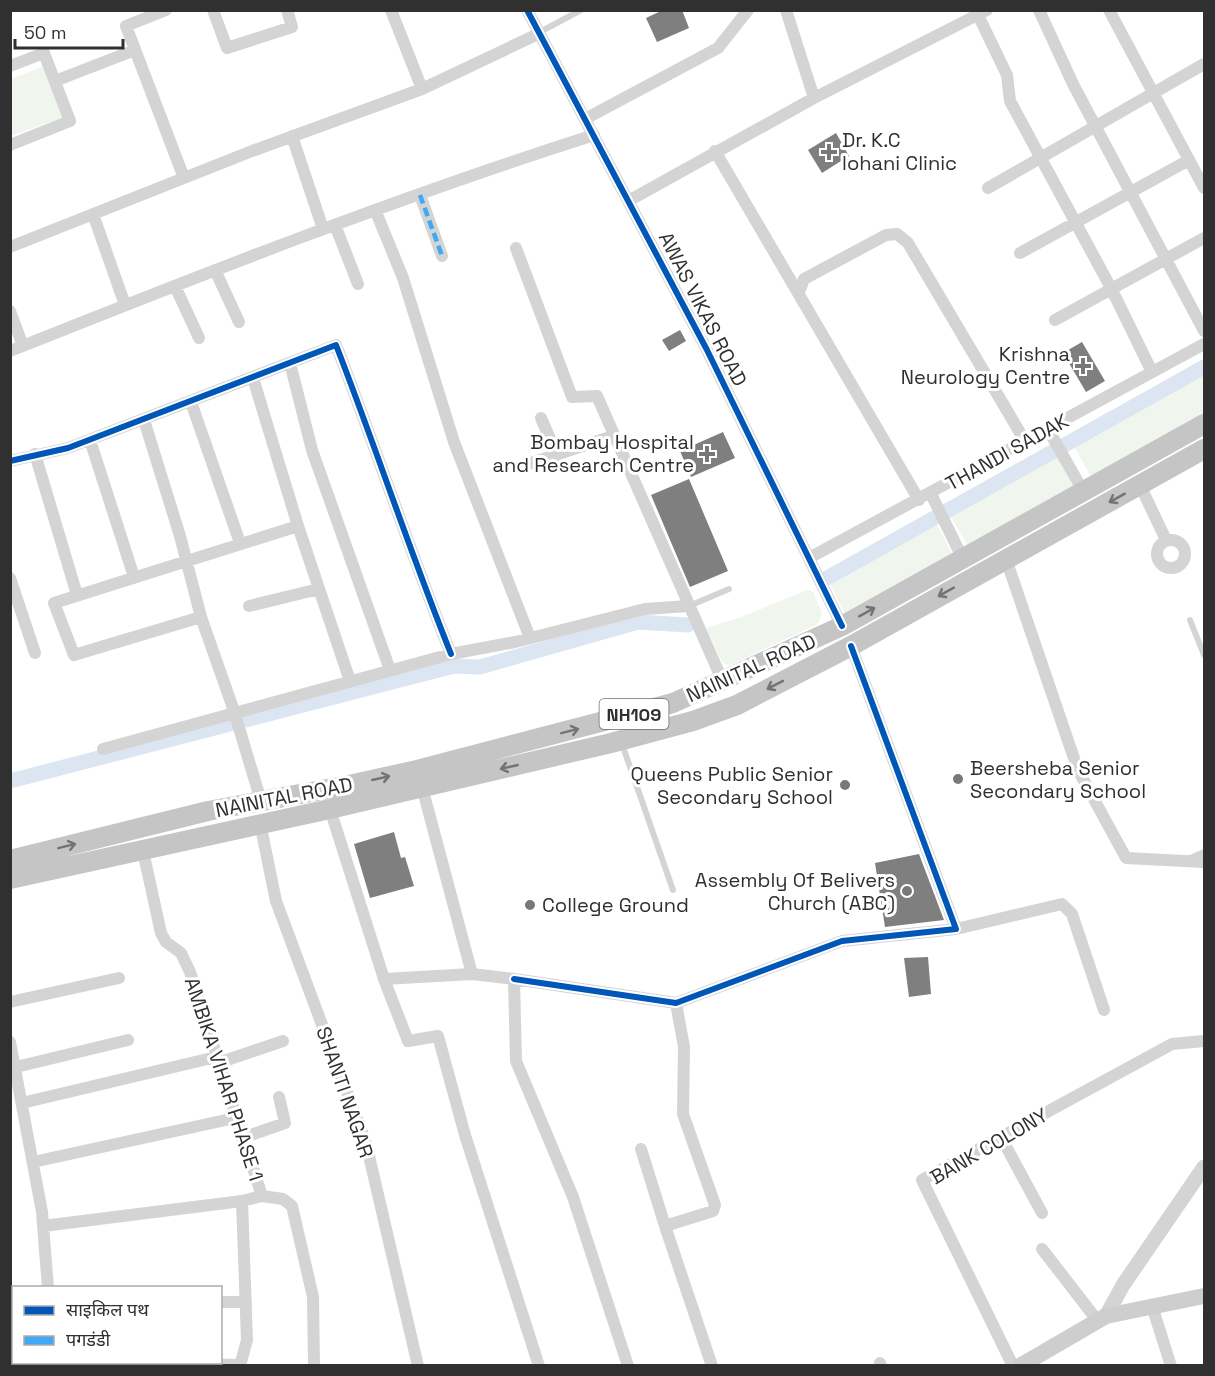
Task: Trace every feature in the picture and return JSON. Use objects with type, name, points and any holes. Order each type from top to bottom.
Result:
[{"type":"highway","name":"NAINITAL ROAD","points":[[12,869],[139,828],[417,770],[613,721],[673,703],[842,626],[1204,424]]},
{"type":"highway","name":"NAINITAL ROAD","points":[[12,869],[143,851],[330,809],[693,721],[734,706],[851,646],[1204,449]]},
{"type":"highway","points":[[999,540],[1006,559]]},
{"type":"highway","points":[[842,626],[851,646]]},
{"type":"highway","points":[[723,682],[734,706]]},
{"type":"highway","points":[[139,828],[143,851]]},
{"type":"main road","points":[[1020,1365],[1102,1318],[1204,1296]]},
{"type":"street","points":[[166,10],[126,26],[183,178]]},
{"type":"street","points":[[213,10],[227,48],[292,27],[287,10]]},
{"type":"street","points":[[392,10],[422,89]]},
{"type":"street","name":"AWAS VIKAS ROAD","points":[[527,10],[630,200],[842,626]]},
{"type":"street","points":[[585,119],[718,48],[748,10]]},
{"type":"street","points":[[786,10],[814,98]]},
{"type":"street","points":[[1039,10],[1096,126],[1204,331]]},
{"type":"street","points":[[1109,10],[1204,188]]},
{"type":"street","points":[[630,200],[814,98],[982,13],[1007,75],[1010,101],[1112,290],[1152,372]]},
{"type":"street","points":[[10,247],[292,136],[422,89],[538,34]]},
{"type":"street","points":[[55,81],[135,50]]},
{"type":"street","points":[[10,66],[44,53],[70,121],[10,145]]},
{"type":"street","points":[[988,188],[1204,64]]},
{"type":"street","points":[[10,351],[329,227],[376,212],[492,167],[594,135]]},
{"type":"street","points":[[292,136],[329,227],[358,284]]},
{"type":"street","points":[[715,151],[919,500]]},
{"type":"street","points":[[1020,253],[1190,160]]},
{"type":"street","points":[[420,195],[442,256]]},
{"type":"street","points":[[376,212],[404,278],[454,442],[531,638]]},
{"type":"street","points":[[93,214],[125,306]]},
{"type":"street","points":[[799,292],[804,279],[886,236],[897,234],[908,243],[1025,441]]},
{"type":"street","points":[[1055,320],[1168,260],[1204,238]]},
{"type":"street","points":[[516,248],[572,397],[597,396],[723,682]]},
{"type":"street","points":[[214,270],[239,322]]},
{"type":"street","points":[[175,286],[199,338]]},
{"type":"street","points":[[10,310],[23,346]]},
{"type":"street","name":"THANDI SADAK","points":[[809,558],[931,494],[1204,344]]},
{"type":"street","points":[[10,462],[35,454],[68,448],[336,345],[381,461],[415,565],[451,654]]},
{"type":"street","points":[[290,363],[312,450],[390,670]]},
{"type":"street","points":[[253,378],[297,526],[351,681]]},
{"type":"street","points":[[190,402],[240,543]]},
{"type":"street","points":[[541,418],[557,454]]},
{"type":"street","points":[[144,420],[201,617],[236,718],[261,801]]},
{"type":"street","points":[[1048,429],[1083,491]]},
{"type":"street","points":[[522,466],[613,436]]},
{"type":"street","points":[[90,440],[134,577]]},
{"type":"street","points":[[35,454],[77,595]]},
{"type":"street","points":[[1140,485],[1166,540]]},
{"type":"street","points":[[931,494],[963,559]]},
{"type":"street","points":[[201,617],[74,655],[54,603],[186,559],[297,526]]},
{"type":"street","points":[[1006,559],[1078,770],[1126,858],[1204,862]]},
{"type":"street","points":[[10,578],[35,653]]},
{"type":"street","points":[[249,606],[319,588]]},
{"type":"street","points":[[103,749],[236,718],[351,681],[451,654],[531,638],[645,609],[688,606]]},
{"type":"street","points":[[851,646],[956,928]]},
{"type":"street","points":[[422,787],[472,974]]},
{"type":"street","points":[[330,809],[384,979],[408,1041],[438,1036],[465,1135],[539,1365]]},
{"type":"street","name":"SHANTI NAGAR","points":[[260,824],[276,901],[366,1143],[418,1365]]},
{"type":"street","name":"AMBIKA VIHAR PHASE 1","points":[[143,851],[161,933],[166,942],[181,953],[190,972],[235,1118],[262,1196],[283,1198],[292,1206],[313,1297],[314,1365]]},
{"type":"street","points":[[384,979],[472,974],[676,1003],[842,941],[956,928],[1062,904],[1072,914],[1104,1010]]},
{"type":"street","points":[[10,1002],[119,978]]},
{"type":"street","points":[[514,979],[516,1061],[573,1197],[628,1365]]},
{"type":"street","points":[[665,1226],[713,1211],[714,1205],[683,1114],[684,1047],[676,1003]]},
{"type":"street","points":[[16,1066],[128,1040]]},
{"type":"street","points":[[22,1103],[217,1060],[283,1041]]},
{"type":"street","name":"BANK COLONY","points":[[1013,1365],[922,1180],[1172,1044],[1204,1041]]},
{"type":"street","points":[[10,1042],[43,1226],[48,1286]]},
{"type":"street","points":[[242,1138],[285,1123],[279,1097]]},
{"type":"street","points":[[33,1162],[235,1118]]},
{"type":"street","points":[[1001,1137],[1042,1213]]},
{"type":"street","points":[[641,1149],[712,1365]]},
{"type":"street","points":[[1042,1249],[1102,1318],[1204,1167]]},
{"type":"street","points":[[43,1226],[242,1201],[262,1196]]},
{"type":"street","points":[[196,1364],[240,1365],[247,1340],[242,1201]]},
{"type":"street","points":[[222,1302],[246,1302]]},
{"type":"street","points":[[1152,1306],[1169,1365]]},
{"type":"lane","points":[[538,34],[581,10]]},
{"type":"lane","points":[[688,606],[729,589]]},
{"type":"lane","points":[[1190,620],[1204,654]]},
{"type":"lane","points":[[621,740],[674,890]]},
{"type":"lane","points":[[1182,862],[1204,852]]},
{"type":"shaded area","points":[[45,66],[64,117],[11,136],[11,79]]},
{"type":"shaded area","points":[[1204,375],[1204,415],[1092,479],[1074,446]]},
{"type":"shaded area","points":[[1055,453],[1073,487],[969,547],[950,515]]},
{"type":"shaded area","points":[[937,525],[952,554],[845,614],[829,582]]},
{"type":"shaded area","points":[[807,590],[813,592],[822,613],[818,624],[732,664],[727,665],[722,662],[706,628],[739,618]]},
{"type":"building","points":[[663,10],[682,10],[689,28],[657,42],[646,18]]},
{"type":"building","points":[[836,133],[849,156],[822,173],[808,150]]},
{"type":"building","points":[[680,330],[686,341],[669,351],[662,340]]},
{"type":"building","points":[[1082,342],[1105,381],[1086,392],[1063,353]]},
{"type":"building","points":[[723,432],[735,458],[691,477],[680,451]]},
{"type":"building","points":[[689,479],[728,571],[690,587],[651,495]]},
{"type":"building","points":[[394,832],[401,858],[405,857],[414,886],[370,898],[354,844]]},
{"type":"building","name":"Assembly Of Belivers Church (ABC)","points":[[919,854],[944,920],[885,927],[875,863]]},
{"type":"building","points":[[928,957],[931,994],[909,997],[904,958]]},
{"type":"waterway","points":[[827,578],[1204,367]]},
{"type":"waterway","points":[[10,781],[454,666],[480,667],[638,622],[688,625]]},
{"type":"marked path","points":[[420,195],[442,256]]},
{"type":"cycle path","points":[[527,10],[707,350],[842,626]]},
{"type":"cycle path","points":[[10,461],[68,448],[336,345],[451,654]]},
{"type":"cycle path","points":[[514,979],[676,1003],[842,941],[956,929],[851,646]]},
{"type":"place","name":"Dr. K.C lohani Clinic","points":[[829,152]]},
{"type":"place","name":"Krishna Neurology Centre","points":[[1083,366]]},
{"type":"place","name":"Bombay Hospital and Research Centre","points":[[707,454]]},
{"type":"place","name":"Beersheba Senior Secondary School","points":[[958,779]]},
{"type":"place","name":"Queens Public Senior Secondary School","points":[[845,785]]},
{"type":"place","name":"Assembly Of Belivers Church (ABC)","points":[[907,891]]},
{"type":"place","name":"College Ground","points":[[530,905]]}]
